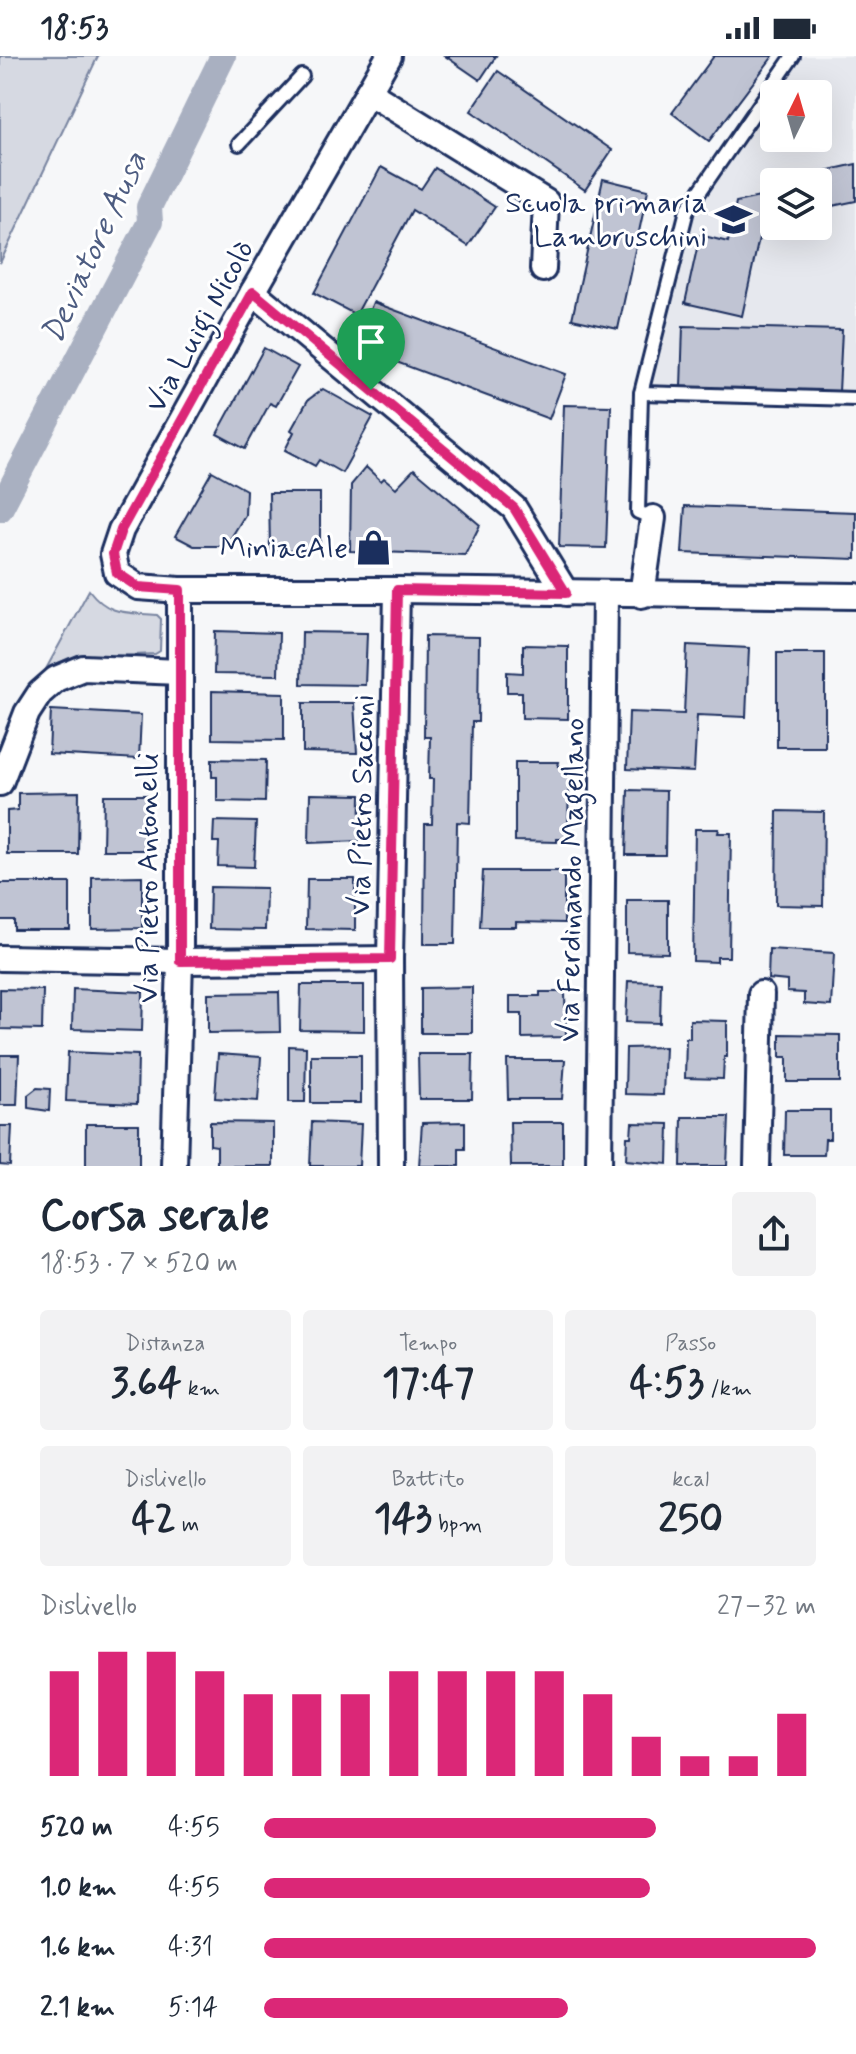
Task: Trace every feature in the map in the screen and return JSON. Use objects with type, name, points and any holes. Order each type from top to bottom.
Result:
[{"type":"street","name":"Via Luigi Nicolò","points":[[180,590],[138,587],[117,573],[113,554],[121,530],[389,56]]},
{"type":"street","points":[[368,92],[546,202],[543,269]]},
{"type":"street","points":[[253,292],[514,508],[566,593]]},
{"type":"street","points":[[642,595],[653,518]]},
{"type":"street","points":[[180,590],[856,596]]},
{"type":"street","name":"Via Pietro Antonelli","points":[[174,1166],[180,961],[180,590]]},
{"type":"street","name":"Via Pietro Sacconi","points":[[391,1166],[390,959],[397,590]]},
{"type":"street","name":"Via Ferdinando Magellano","points":[[599,1166],[605,594]]},
{"type":"street","points":[[0,783],[27,713],[40,693],[56,679],[83,668],[180,672]]},
{"type":"street","points":[[0,958],[180,961],[390,959]]},
{"type":"street","points":[[757,1166],[761,994]]},
{"type":"lane","points":[[653,518],[638,512],[641,393],[687,210],[793,56]]},
{"type":"lane","points":[[239,144],[302,76]]},
{"type":"lane","points":[[641,393],[856,399]]},
{"type":"shaded area","points":[[0,56],[98,56],[0,263]]},
{"type":"shaded area","name":"Scuola primaria Lambruschini","points":[[804,56],[856,56],[856,394],[648,388],[694,213],[760,119],[760,152],[832,152],[832,80],[787,80]]},
{"type":"shaded area","points":[[89,590],[111,609],[157,615],[161,619],[160,651],[155,654],[69,658],[46,669]]},
{"type":"building","points":[[445,56],[496,56],[480,80]]},
{"type":"building","points":[[714,56],[773,56],[709,141],[672,113]]},
{"type":"building","points":[[498,71],[612,150],[585,190],[471,111]]},
{"type":"building","points":[[856,164],[856,201],[832,206],[832,169]]},
{"type":"building","points":[[381,167],[421,189],[435,168],[495,207],[468,246],[412,210],[356,315],[314,293]]},
{"type":"building","points":[[603,179],[648,190],[618,329],[572,319]]},
{"type":"building","points":[[760,197],[760,233],[742,316],[685,303],[700,235],[728,242],[736,202]]},
{"type":"building","points":[[373,302],[566,374],[549,419],[356,347]]},
{"type":"building","points":[[683,326],[842,330],[839,392],[681,388]]},
{"type":"building","points":[[264,348],[298,367],[276,406],[270,403],[245,449],[217,434]]},
{"type":"building","points":[[323,389],[373,417],[342,473],[319,460],[315,466],[285,450],[294,432],[291,430],[308,400]]},
{"type":"building","points":[[564,405],[611,406],[606,548],[559,547]]},
{"type":"building","points":[[366,467],[381,481],[384,478],[396,488],[414,469],[480,525],[465,555],[350,551],[351,485]]},
{"type":"building","points":[[212,471],[246,490],[245,515],[226,546],[194,546],[175,536]]},
{"type":"building","points":[[269,493],[320,493],[320,550],[270,550]]},
{"type":"building","points":[[685,506],[856,512],[856,559],[682,553]]},
{"type":"building","points":[[215,631],[279,633],[278,675],[214,674]]},
{"type":"building","points":[[302,632],[367,633],[365,685],[301,684]]},
{"type":"building","points":[[425,636],[479,637],[478,722],[472,722],[470,823],[457,822],[455,944],[424,944],[425,824],[432,824],[433,779],[429,779],[430,737],[424,737]]},
{"type":"building","points":[[523,645],[568,646],[568,719],[522,718],[522,692],[507,692],[507,672],[523,673]]},
{"type":"building","points":[[687,645],[749,648],[746,717],[697,715],[694,772],[627,769],[629,712],[684,714]]},
{"type":"building","points":[[777,653],[825,653],[825,747],[777,747]]},
{"type":"building","points":[[212,691],[284,693],[284,740],[212,739]]},
{"type":"building","points":[[303,703],[354,703],[357,753],[303,752]]},
{"type":"building","points":[[51,710],[141,715],[139,759],[49,754]]},
{"type":"building","points":[[212,759],[266,760],[265,802],[217,801],[217,777],[212,777]]},
{"type":"building","points":[[515,762],[559,762],[558,766],[569,766],[568,839],[557,839],[557,842],[515,841]]},
{"type":"building","points":[[628,790],[666,791],[665,855],[626,855]]},
{"type":"building","points":[[79,792],[78,854],[7,854],[7,811],[18,810],[18,793]]},
{"type":"building","points":[[310,794],[361,795],[360,841],[309,843]]},
{"type":"building","points":[[104,795],[147,795],[146,850],[103,850]]},
{"type":"building","points":[[777,811],[824,812],[823,906],[776,905]]},
{"type":"building","points":[[214,821],[256,822],[254,867],[218,866],[219,842],[213,842]]},
{"type":"building","points":[[695,829],[719,829],[718,833],[731,833],[729,957],[717,957],[717,962],[693,961]]},
{"type":"building","points":[[483,871],[564,871],[564,923],[516,922],[516,927],[480,927]]},
{"type":"building","points":[[142,876],[142,928],[92,929],[92,877]]},
{"type":"building","points":[[307,879],[355,879],[355,930],[306,929]]},
{"type":"building","points":[[0,883],[70,883],[70,930],[14,930],[14,920],[0,920]]},
{"type":"building","points":[[210,887],[266,888],[265,930],[209,929]]},
{"type":"building","points":[[627,900],[668,900],[668,953],[627,952]]},
{"type":"building","points":[[769,949],[834,953],[831,1006],[804,1004],[804,993],[787,992],[787,981],[768,979]]},
{"type":"building","points":[[628,981],[661,982],[660,1023],[626,1022]]},
{"type":"building","points":[[301,985],[364,985],[364,1031],[300,1030]]},
{"type":"building","points":[[472,987],[472,1033],[421,1033],[421,988]]},
{"type":"building","points":[[0,989],[43,990],[42,1030],[0,1029]]},
{"type":"building","points":[[73,989],[143,992],[142,1031],[72,1029]]},
{"type":"building","points":[[279,992],[280,1032],[208,1033],[208,993]]},
{"type":"building","points":[[540,992],[565,992],[566,1037],[522,1038],[522,1014],[510,1014],[510,996],[540,996]]},
{"type":"building","points":[[690,1020],[727,1021],[727,1057],[724,1057],[723,1079],[685,1078],[686,1038],[690,1038]]},
{"type":"building","points":[[780,1034],[840,1035],[840,1082],[787,1082],[787,1057],[780,1057]]},
{"type":"building","points":[[289,1046],[306,1047],[305,1102],[289,1102]]},
{"type":"building","points":[[665,1047],[663,1095],[625,1094],[626,1048]]},
{"type":"building","points":[[68,1052],[138,1055],[137,1104],[66,1101]]},
{"type":"building","points":[[218,1054],[261,1057],[258,1101],[215,1098]]},
{"type":"building","points":[[418,1054],[473,1054],[472,1099],[419,1099]]},
{"type":"building","points":[[0,1055],[19,1055],[17,1105],[0,1105]]},
{"type":"building","points":[[311,1055],[361,1055],[361,1103],[311,1103]]},
{"type":"building","points":[[507,1060],[565,1060],[562,1099],[508,1099]]},
{"type":"building","points":[[37,1088],[50,1089],[49,1111],[28,1108],[28,1095]]},
{"type":"building","points":[[785,1110],[830,1110],[830,1139],[825,1139],[824,1155],[784,1155]]},
{"type":"building","points":[[682,1117],[729,1117],[727,1166],[681,1166]]},
{"type":"building","points":[[210,1122],[273,1123],[273,1166],[217,1166],[217,1146],[210,1145]]},
{"type":"building","points":[[312,1122],[361,1124],[359,1166],[310,1166]]},
{"type":"building","points":[[465,1122],[465,1149],[459,1149],[459,1166],[419,1166],[422,1123]]},
{"type":"building","points":[[510,1122],[563,1122],[563,1166],[511,1166]]},
{"type":"building","points":[[632,1123],[669,1124],[668,1164],[626,1160],[627,1137],[631,1137]]},
{"type":"building","points":[[86,1124],[139,1124],[139,1166],[86,1166]]},
{"type":"building","points":[[0,1126],[12,1126],[10,1166],[0,1165]]},
{"type":"waterway","name":"Deviatore Ausa","points":[[0,509],[150,222],[149,207],[223,56]]},
{"type":"place","name":"Scuola primaria Lambruschini","points":[[733,219]]},
{"type":"place","name":"MiniacAle","points":[[374,547]]},
{"type":"route","points":[[253,292],[371,390],[514,508],[566,593],[397,590],[390,959],[180,961],[180,590],[138,587],[117,573],[113,554],[121,530],[253,292]]}]
